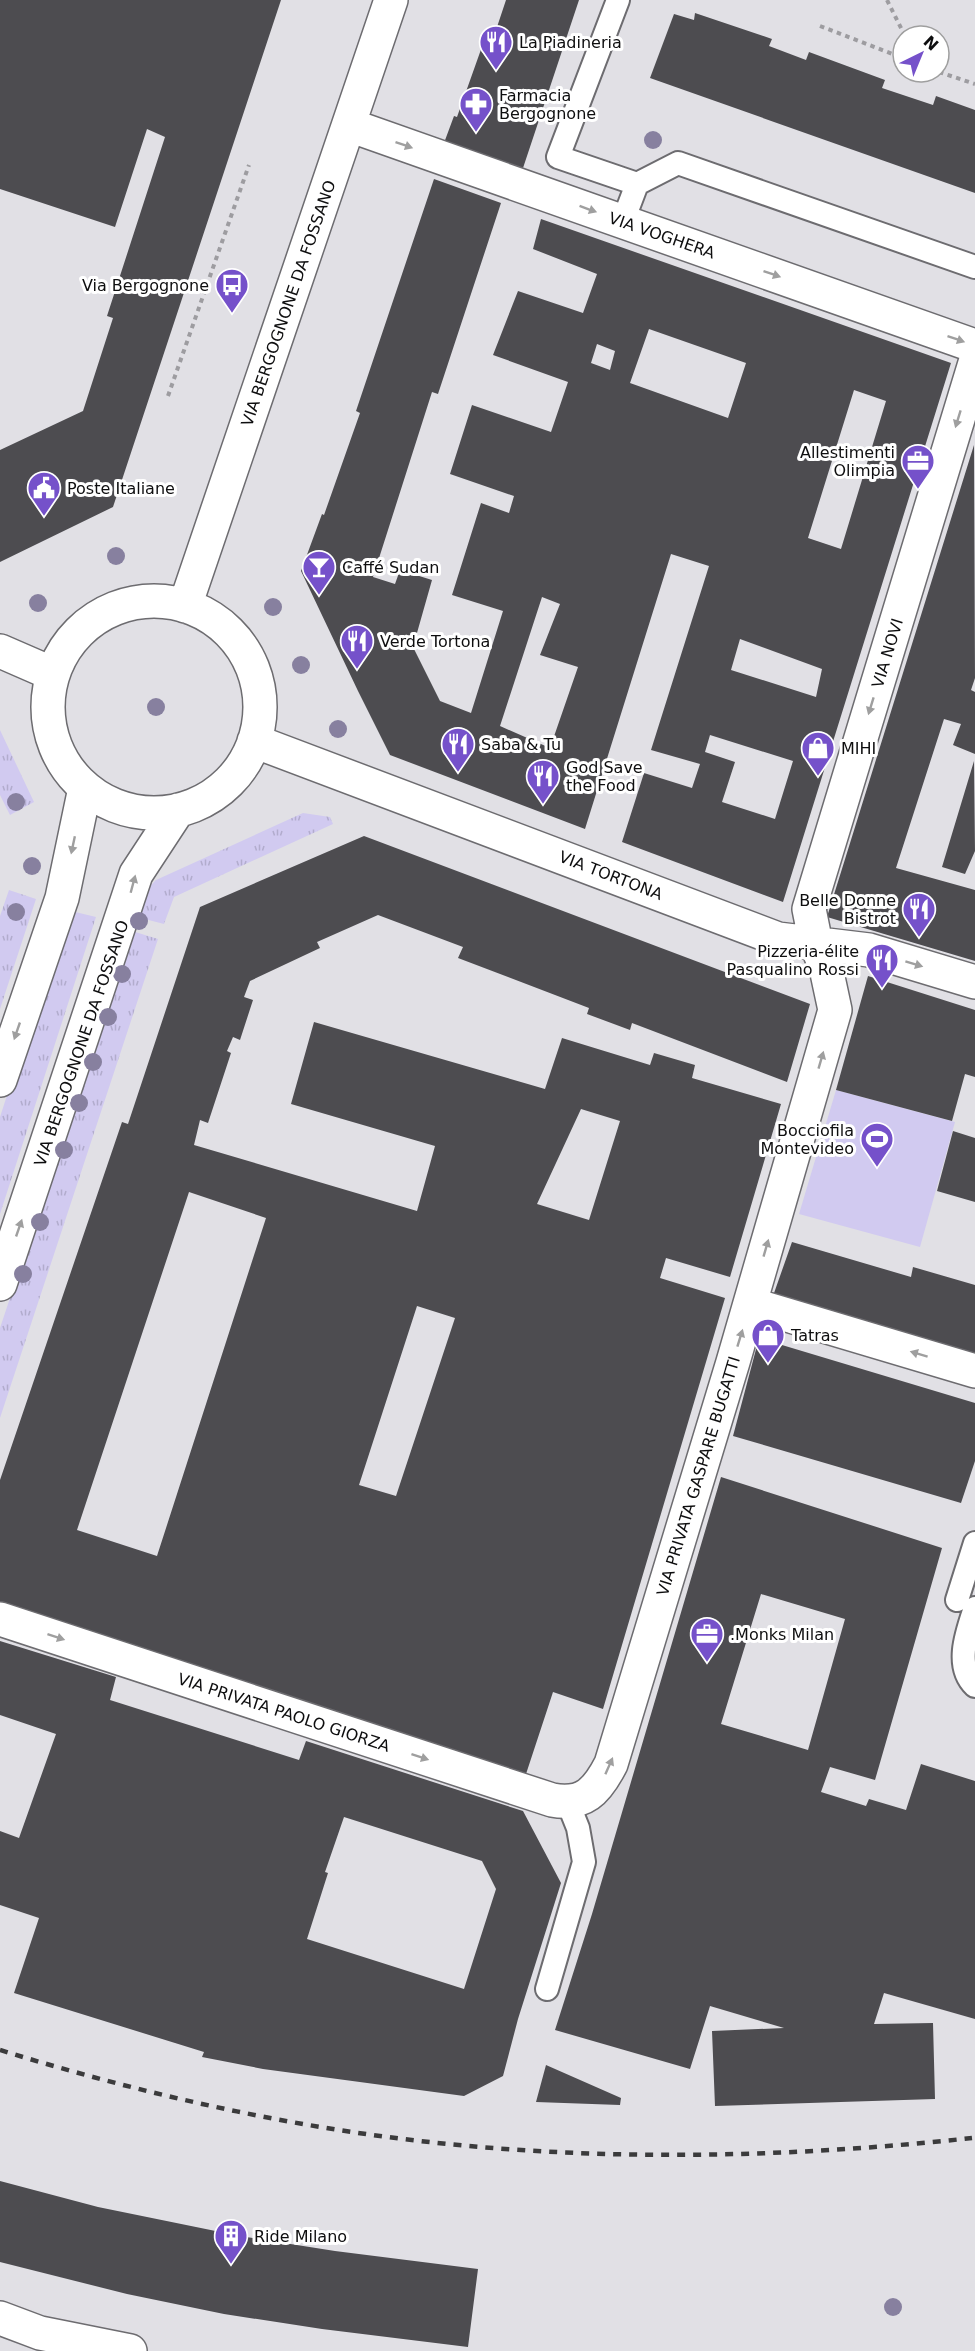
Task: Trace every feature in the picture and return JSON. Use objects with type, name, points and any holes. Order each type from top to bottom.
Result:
[{"type":"street","name":"VIA BERGOGNONE DA FOSSANO","points":[[185,606],[391,0]]},
{"type":"street","name":"VIA VOGHERA","points":[[349,125],[975,346]]},
{"type":"street","name":"VIA NOVI","points":[[816,944],[809,909],[975,363]]},
{"type":"street","points":[[144,602],[164,602],[185,606],[208,617],[229,633],[251,665],[260,703],[258,729],[244,763],[220,790],[200,802],[178,810],[153,813],[129,810],[106,801],[85,788],[64,762],[51,730],[48,708],[53,674],[72,640],[90,623],[112,610],[144,602]]},
{"type":"street","points":[[0,651],[53,674]]},
{"type":"street","name":"VIA TORTONA","points":[[254,741],[778,939],[869,950],[975,982]]},
{"type":"street","points":[[0,1080],[62,898],[85,788]]},
{"type":"street","name":"VIA BERGOGNONE DA FOSSANO","points":[[0,1284],[136,874],[178,810]]},
{"type":"street","name":"VIA PRIVATA GASPARE BUGATTI","points":[[568,1803],[585,1797],[600,1784],[611,1764],[836,1010],[826,968],[816,944]]},
{"type":"street","points":[[750,1304],[975,1371]]},
{"type":"street","name":"VIA PRIVATA PAOLO GIORZA","points":[[0,1619],[552,1800],[568,1803]]},
{"type":"street","points":[[0,2318],[40,2333],[130,2351]]},
{"type":"lane","points":[[544,194],[618,0]]},
{"type":"lane","points":[[558,157],[636,184]]},
{"type":"lane","points":[[623,221],[636,184],[678,163],[975,267]]},
{"type":"lane","points":[[975,1543],[966,1604],[967,1632],[964,1656],[967,1678],[975,1686]]},
{"type":"lane","points":[[547,1989],[584,1862],[578,1828],[568,1803]]},
{"type":"path","points":[[887,0],[898,24]]},
{"type":"path","points":[[820,26],[891,53]]},
{"type":"path","points":[[951,76],[975,84]]},
{"type":"path","points":[[168,396],[249,165]]},
{"type":"green space","points":[[0,730],[34,802],[10,815],[0,795]]},
{"type":"green space","points":[[303,813],[330,817],[333,824],[174,897],[164,924],[137,917],[145,891],[156,880]]},
{"type":"green space","points":[[9,890],[36,899],[0,1009],[0,916]]},
{"type":"green space","points":[[67,910],[96,917],[0,1214],[0,1117]]},
{"type":"green space","points":[[132,931],[158,939],[0,1418],[0,1328]]},
{"type":"green space","name":"Bocciofila Montevideo","points":[[836,1090],[955,1122],[920,1247],[799,1214]]},
{"type":"building","points":[[0,0],[281,0],[113,507],[0,562],[0,450],[83,411],[113,318],[107,316],[165,137],[147,129],[115,227],[0,189]]},
{"type":"building","points":[[506,0],[579,0],[523,168],[444,143],[454,116],[457,117],[484,41],[492,42]]},
{"type":"building","points":[[695,13],[772,39],[769,46],[806,60],[809,52],[885,80],[882,88],[933,105],[936,96],[975,110],[975,193],[650,78],[674,14],[694,20]]},
{"type":"building","points":[[434,179],[501,203],[438,394],[432,392],[373,577],[395,584],[400,570],[432,580],[413,647],[440,701],[471,713],[503,611],[452,595],[481,503],[509,513],[514,496],[450,474],[472,405],[551,432],[568,382],[493,355],[518,291],[583,313],[597,274],[533,249],[541,219],[951,363],[783,902],[622,842],[644,773],[692,788],[700,764],[651,750],[709,566],[671,554],[585,829],[390,755],[301,571],[322,514],[324,515],[360,413],[356,411]],"holes":[[[649,329],[746,363],[728,418],[630,383]],[[597,344],[615,351],[610,370],[591,363]],[[854,390],[886,401],[841,549],[808,538]],[[542,597],[560,604],[540,655],[578,667],[550,748],[500,726]],[[740,639],[822,669],[816,697],[731,670]],[[710,735],[793,761],[775,819],[722,802],[735,762],[705,752]]]},
{"type":"building","points":[[974,445],[975,678],[971,690],[975,692],[975,754],[953,745],[961,724],[944,719],[896,868],[975,890],[975,961],[827,917]]},
{"type":"building","points":[[974,761],[975,851],[965,874],[942,867]]},
{"type":"building","points":[[364,836],[810,1004],[787,1082],[632,1023],[630,1030],[587,1014],[589,1008],[458,958],[463,947],[378,915],[317,942],[320,948],[250,981],[244,997],[253,1000],[240,1040],[233,1037],[227,1051],[231,1053],[208,1123],[200,1120],[194,1145],[417,1211],[435,1146],[291,1104],[314,1022],[545,1089],[562,1038],[650,1065],[654,1053],[695,1065],[692,1078],[781,1104],[730,1277],[666,1258],[660,1278],[725,1298],[603,1709],[553,1692],[526,1774],[0,1603],[0,1480],[122,1122],[128,1124],[200,907]],"holes":[[[581,1109],[620,1121],[589,1220],[537,1204]],[[189,1192],[266,1218],[157,1556],[77,1530]],[[417,1306],[455,1318],[396,1496],[359,1485]]]},
{"type":"building","points":[[868,976],[975,1010],[975,1077],[965,1074],[952,1121],[836,1090]]},
{"type":"building","points":[[953,1131],[975,1138],[975,1202],[937,1191]]},
{"type":"building","points":[[792,1242],[911,1277],[913,1267],[975,1285],[975,1356],[773,1296]]},
{"type":"building","points":[[759,1338],[975,1403],[975,1461],[961,1503],[733,1436]]},
{"type":"building","points":[[721,1477],[942,1548],[875,1780],[830,1767],[821,1792],[866,1806],[869,1799],[906,1810],[921,1764],[975,1781],[975,2019],[884,1993],[874,2024],[933,2023],[935,2099],[715,2106],[712,2031],[784,2028],[710,2006],[690,2069],[555,2030],[592,1914]],"holes":[[[761,1594],[845,1619],[808,1750],[721,1724]]]},
{"type":"building","points":[[0,1641],[116,1677],[110,1700],[299,1760],[306,1741],[523,1811],[561,1883],[518,2019],[503,2076],[464,2096],[263,2069],[202,2057],[204,2052],[14,1993],[39,1918],[0,1905],[0,1831],[19,1838],[56,1734],[0,1715]],"holes":[[[344,1817],[482,1861],[496,1889],[464,1989],[307,1939],[328,1873],[325,1872]]]},
{"type":"building","points":[[546,2065],[621,2098],[620,2105],[536,2102]]},
{"type":"building","name":"Ride Milano","points":[[0,2181],[98,2207],[240,2236],[335,2251],[478,2269],[468,2347],[224,2314],[127,2294],[0,2262]]},
{"type":"railway","points":[[0,2050],[115,2083],[232,2110],[350,2132],[469,2146],[595,2154],[721,2154],[847,2149],[972,2138]]},
{"type":"place","name":"La Piadineria","points":[[496,71]]},
{"type":"place","name":"Farmacia Bergognone","points":[[476,133]]},
{"type":"place","name":"Via Bergognone","points":[[232,314]]},
{"type":"place","name":"Allestimenti Olimpia","points":[[918,490]]},
{"type":"place","name":"Poste Italiane","points":[[44,517]]},
{"type":"place","name":"Caffé Sudan","points":[[319,596]]},
{"type":"place","name":"Verde Tortona","points":[[357,670]]},
{"type":"place","name":"Saba & Tu","points":[[458,773]]},
{"type":"place","name":"MIHI","points":[[818,777]]},
{"type":"place","name":"God Save the Food","points":[[543,805]]},
{"type":"place","name":"Belle Donne Bistrot","points":[[919,938]]},
{"type":"place","name":"Pizzeria-élite Pasqualino Rossi","points":[[882,989]]},
{"type":"place","name":"Bocciofila Montevideo","points":[[877,1168]]},
{"type":"place","name":"Tatras","points":[[768,1364]]},
{"type":"place","name":".Monks Milan","points":[[707,1663]]},
{"type":"place","name":"Ride Milano","points":[[231,2265]]}]
